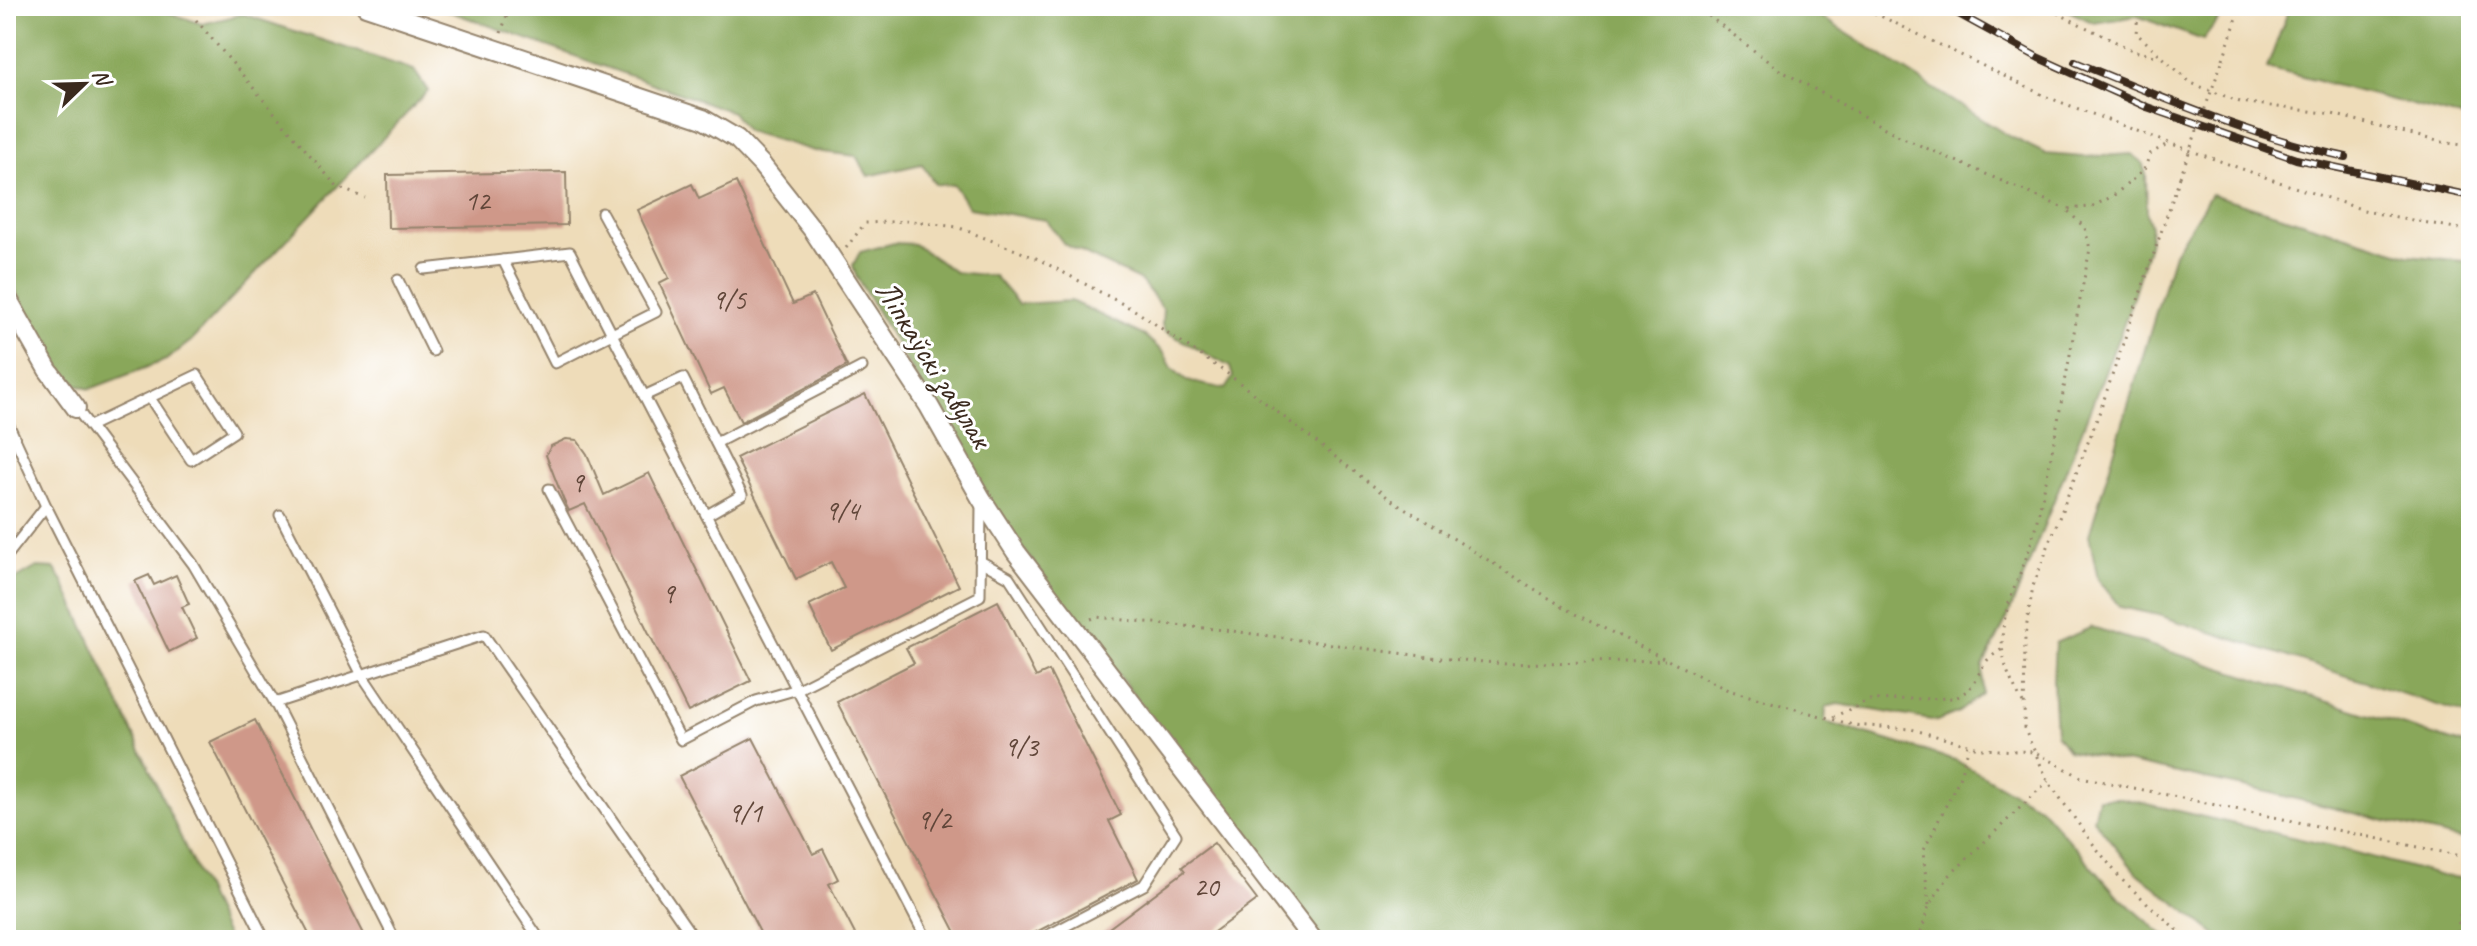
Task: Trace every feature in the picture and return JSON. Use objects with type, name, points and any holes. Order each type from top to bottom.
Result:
[{"type":"street","name":"Ліпкаўскі завулак","points":[[366,6],[703,119],[737,139],[813,230],[929,406],[981,498],[1016,552],[1305,937]]},
{"type":"street","points":[[6,296],[48,370],[76,408]]},
{"type":"lane","points":[[201,6],[208,6]]},
{"type":"lane","points":[[503,260],[555,363],[656,312],[602,213]]},
{"type":"lane","points":[[424,269],[570,252],[927,940]]},
{"type":"lane","points":[[398,280],[433,351]]},
{"type":"lane","points":[[716,443],[862,367]]},
{"type":"lane","points":[[90,426],[197,375],[234,432],[191,460],[150,398]]},
{"type":"lane","points":[[644,396],[683,378],[742,495],[707,515]]},
{"type":"lane","points":[[76,408],[193,564],[275,703],[395,940]]},
{"type":"lane","points":[[6,419],[46,506],[265,940]]},
{"type":"lane","points":[[549,489],[681,740],[756,701],[798,689],[980,596],[981,498]]},
{"type":"lane","points":[[6,557],[46,506]]},
{"type":"lane","points":[[280,515],[362,675],[540,940]]},
{"type":"lane","points":[[980,561],[1009,577],[1176,835],[1144,885],[1039,940]]},
{"type":"lane","points":[[275,703],[484,635],[695,940]]},
{"type":"path","points":[[496,48],[510,6]]},
{"type":"path","points":[[1696,6],[1778,69],[1901,137],[2066,209],[2085,228],[2090,249],[2060,415],[2032,539],[2007,607],[2002,649],[2006,673],[2023,704]]},
{"type":"path","points":[[1860,6],[2047,97],[2169,143],[2370,212],[2471,231]]},
{"type":"path","points":[[2043,6],[2134,51],[2164,57]]},
{"type":"path","points":[[2139,6],[2136,33],[2191,83],[2240,102],[2332,114],[2441,142],[2471,146]]},
{"type":"path","points":[[2188,940],[2121,879],[2048,781],[2024,728],[2025,636],[2033,586],[2100,411],[2241,6]]},
{"type":"path","points":[[196,19],[337,187],[365,198]]},
{"type":"path","points":[[2066,209],[2091,207],[2113,196],[2144,170],[2150,154],[2169,143]]},
{"type":"path","points":[[834,263],[865,223],[912,221],[957,227],[1036,258],[1136,311],[1228,374],[1390,499],[1573,613],[1728,690],[1853,725],[1911,729],[1982,749],[2035,752],[2081,777],[2470,858],[2456,940]]},
{"type":"path","points":[[1071,625],[1096,617],[1506,664],[1668,660]]},
{"type":"path","points":[[1831,719],[1870,700],[1955,698],[1965,694],[1975,684],[1987,660],[2002,649]]},
{"type":"path","points":[[1929,905],[1923,852],[1958,781],[1969,745]]},
{"type":"path","points":[[1919,940],[1929,905],[1949,876],[2048,781]]},
{"type":"green space","points":[[6,6],[150,6],[202,24],[243,14],[414,70],[428,91],[191,341],[166,360],[90,389],[76,385],[57,366],[6,273]]},
{"type":"green space","points":[[434,6],[1804,6],[2007,135],[2046,154],[2084,157],[2132,154],[2142,162],[2146,175],[2147,215],[2151,226],[2149,244],[2127,316],[2007,619],[1983,666],[1982,694],[1959,712],[1937,721],[1838,704],[1826,707],[1825,722],[1955,760],[2041,808],[2117,895],[2169,940],[1319,940],[999,517],[856,276],[853,265],[860,252],[894,243],[914,244],[955,272],[994,276],[1018,304],[1071,301],[1145,336],[1187,381],[1225,389],[1233,377],[1230,367],[1165,331],[1162,325],[1163,309],[1141,281],[1064,244],[1046,220],[969,208],[954,185],[935,184],[922,164],[868,176],[856,156],[814,151],[746,131],[732,112]]},
{"type":"green space","points":[[2058,6],[2224,6],[2219,19],[2203,40],[2137,16],[2094,23]]},
{"type":"green space","points":[[2290,6],[2471,6],[2471,120],[2267,68]]},
{"type":"green space","points":[[2211,194],[2408,255],[2471,262],[2471,716],[2158,615],[2120,607],[2098,579],[2089,535],[2174,253]]},
{"type":"green space","points":[[37,567],[54,568],[63,581],[228,940],[6,940],[6,585]]},
{"type":"green space","points":[[2092,627],[2471,747],[2471,842],[2272,793],[2068,750],[2056,734],[2053,681],[2055,643]]},
{"type":"green space","points":[[2098,798],[2121,798],[2331,846],[2442,876],[2471,879],[2471,940],[2223,940],[2135,871],[2093,819]]},
{"type":"building","points":[[566,172],[567,225],[388,228],[387,175]]},
{"type":"building","points":[[736,182],[793,304],[813,295],[847,366],[741,422],[724,388],[711,394],[659,283],[669,278],[637,210],[692,184],[699,199]]},
{"type":"building","points":[[865,394],[959,586],[831,650],[809,605],[844,588],[831,562],[796,579],[736,458]]},
{"type":"building","points":[[566,439],[577,440],[587,454],[604,495],[649,473],[751,681],[688,712],[585,504],[569,511],[564,501],[546,455],[551,446]]},
{"type":"building","points":[[149,575],[154,585],[176,575],[189,604],[182,607],[197,638],[169,652],[135,581]]},
{"type":"building","points":[[998,601],[1036,677],[1049,671],[1121,815],[1109,821],[1138,879],[1021,940],[960,940],[837,702],[914,663],[906,648]]},
{"type":"building","points":[[255,720],[367,940],[312,940],[210,742]]},
{"type":"building","points":[[753,738],[813,854],[823,849],[838,879],[829,884],[858,940],[764,940],[679,776]]},
{"type":"building","points":[[1214,843],[1257,900],[1203,940],[1093,940],[1185,871],[1182,867]]},
{"type":"railway","points":[[1944,6],[2039,58],[2147,107],[2296,159],[2471,196]]},
{"type":"railway","points":[[2075,62],[2243,128],[2346,157]]}]
